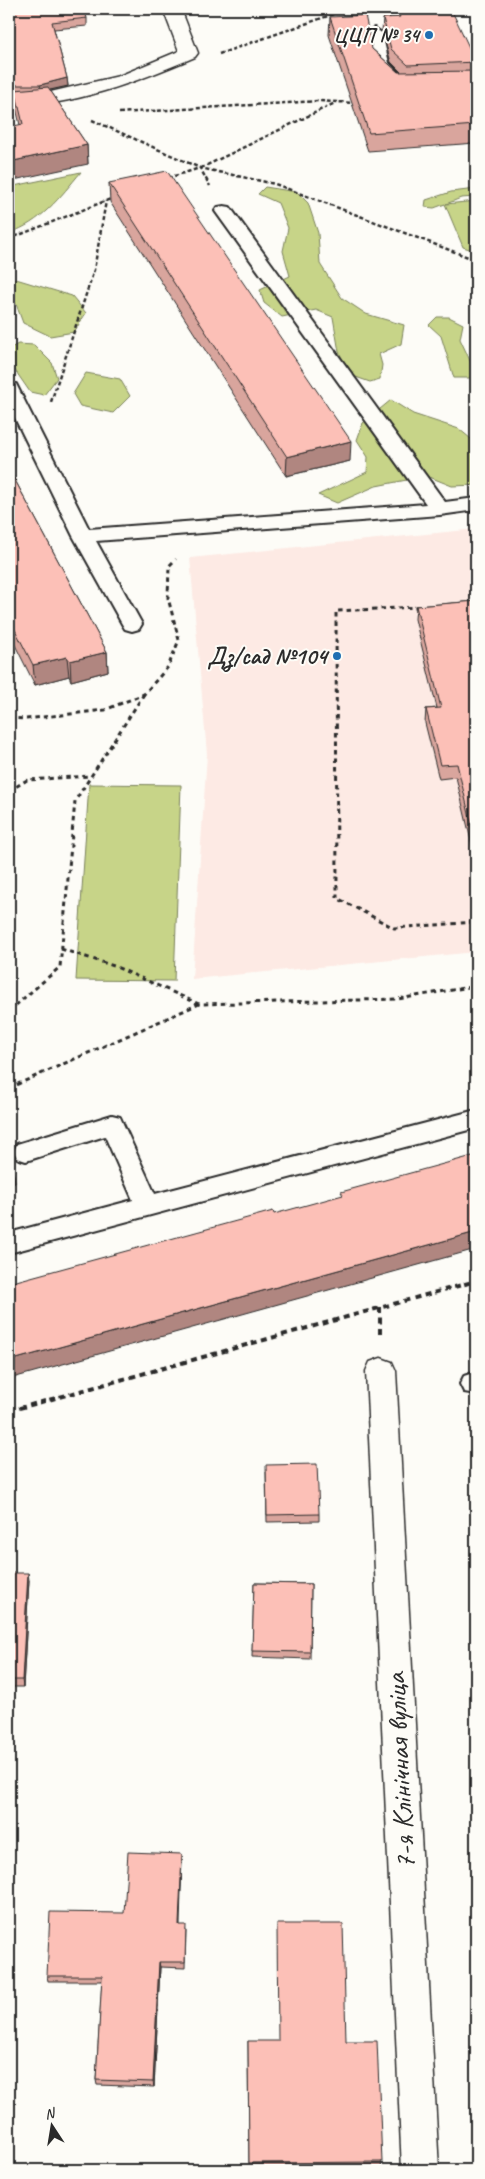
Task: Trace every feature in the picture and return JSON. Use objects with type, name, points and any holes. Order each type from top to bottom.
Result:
[{"type":"street","points":[[9,100],[42,100],[125,80],[189,54],[172,9]]},
{"type":"street","name":"7-я Клінічная вуліца","points":[[381,1371],[421,2170]]},
{"type":"lane","points":[[374,33],[381,64],[403,85],[412,84]]},
{"type":"lane","points":[[224,211],[440,509]]},
{"type":"lane","points":[[9,388],[83,536],[132,624]]},
{"type":"lane","points":[[83,536],[440,509],[476,504]]},
{"type":"lane","points":[[9,1243],[476,1119]]},
{"type":"lane","points":[[26,1151],[112,1124],[148,1206]]},
{"type":"path","points":[[91,119],[200,168],[338,102]]},
{"type":"path","points":[[112,114],[338,102],[358,103]]},
{"type":"path","points":[[38,445],[94,270],[106,200]]},
{"type":"path","points":[[420,608],[336,611],[337,898],[394,928],[476,922]]},
{"type":"path","points":[[9,1011],[60,966],[75,801],[144,694]]},
{"type":"path","points":[[9,791],[27,780],[91,776]]},
{"type":"path","points":[[61,949],[114,966],[199,1004]]},
{"type":"path","points":[[9,1088],[199,1004],[398,999],[476,986]]},
{"type":"path","points":[[9,1411],[476,1281]]},
{"type":"shaded area","name":"Дз/сад №104","points":[[476,529],[476,952],[192,979],[207,754],[190,558]]},
{"type":"green space","points":[[81,172],[57,200],[40,216],[31,223],[9,233],[9,187]]},
{"type":"green space","points":[[265,187],[297,192],[308,203],[318,233],[320,264],[342,298],[366,314],[404,325],[401,344],[379,354],[382,365],[380,379],[370,382],[350,375],[339,352],[333,317],[316,310],[282,317],[264,303],[260,290],[290,276],[283,251],[288,228],[278,203],[258,194]]},
{"type":"green space","points":[[476,189],[476,197],[461,198],[446,204],[476,201],[476,251],[463,247],[445,204],[434,208],[425,207],[426,200],[451,192]]},
{"type":"green space","points":[[9,279],[16,279],[72,296],[86,313],[74,332],[50,336],[23,323],[16,304],[9,298]]},
{"type":"green space","points":[[437,317],[449,317],[463,324],[460,339],[474,369],[471,378],[454,378],[441,336],[429,325]]},
{"type":"green space","points":[[18,344],[34,345],[52,363],[57,378],[44,395],[30,392],[10,363],[9,349]]},
{"type":"green space","points":[[86,373],[120,379],[130,396],[113,413],[80,406],[73,394]]},
{"type":"green space","points":[[391,400],[413,414],[459,429],[476,443],[476,485],[452,486],[427,476],[376,486],[337,503],[318,495],[367,472],[368,457],[357,440],[363,423]]},
{"type":"green space","points":[[89,784],[181,785],[174,981],[76,980]]},
{"type":"building","points":[[9,9],[84,9],[87,18],[52,22],[67,78],[40,85],[12,85],[9,72]]},
{"type":"building","points":[[451,9],[476,62],[408,65],[391,49],[383,18],[400,17],[397,10]]},
{"type":"building","points":[[365,15],[372,49],[398,72],[476,71],[476,125],[369,133],[330,17]]},
{"type":"building","points":[[48,87],[87,145],[9,162],[9,127],[23,124],[15,90]]},
{"type":"building","points":[[167,171],[351,441],[287,457],[109,183]]},
{"type":"building","points":[[9,469],[107,652],[70,661],[67,657],[33,665],[9,618]]},
{"type":"building","points":[[476,601],[476,843],[457,764],[440,765],[426,709],[441,708],[416,606]]},
{"type":"building","points":[[476,1155],[476,1232],[9,1361],[9,1283],[273,1211],[274,1214],[343,1195],[341,1192]]},
{"type":"building","points":[[9,1162],[14,1175],[9,1177]]},
{"type":"building","points":[[317,1464],[319,1514],[267,1515],[266,1465]]},
{"type":"building","points":[[9,1573],[28,1573],[22,1680],[12,1680],[12,1684],[9,1684]]},
{"type":"building","points":[[254,1583],[311,1584],[310,1652],[252,1651]]},
{"type":"building","points":[[128,1852],[182,1854],[179,1925],[186,1925],[185,1962],[159,1962],[153,2082],[96,2080],[102,1976],[47,1976],[50,1912],[124,1913]]},
{"type":"building","points":[[277,1924],[343,1924],[346,2041],[377,2041],[382,2162],[249,2163],[248,2041],[278,2041]]},
{"type":"place","name":"ЦЦП № 34","points":[[429,35]]},
{"type":"place","name":"Дз/сад №104","points":[[337,656]]}]
